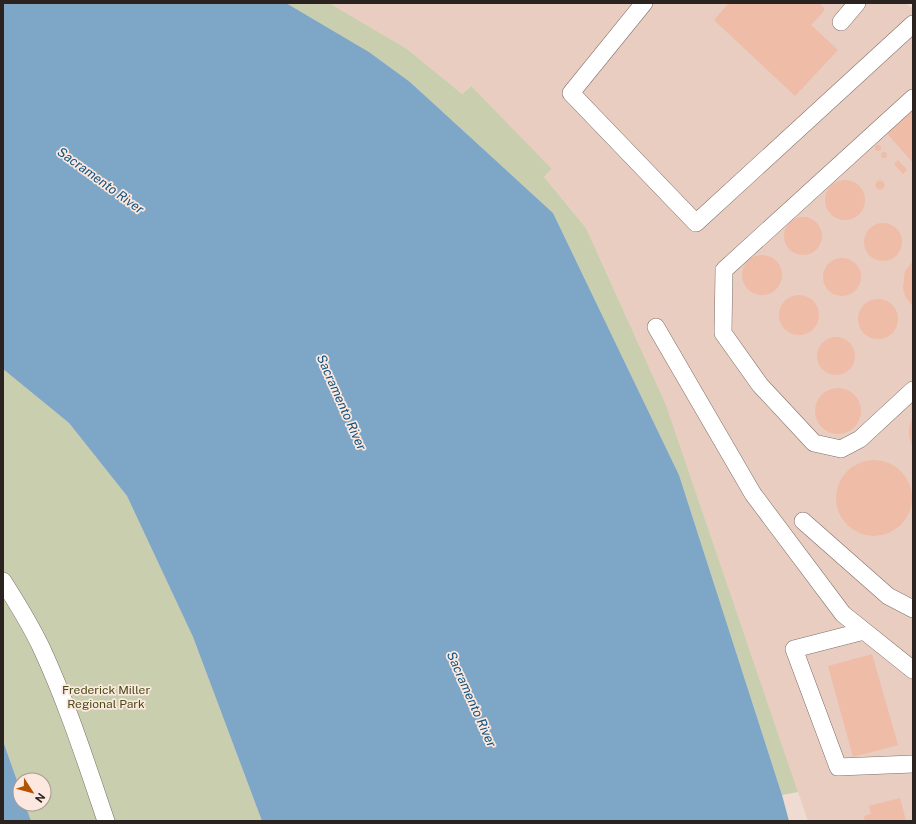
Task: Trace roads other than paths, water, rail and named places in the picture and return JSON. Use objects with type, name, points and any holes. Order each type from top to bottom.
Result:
[{"type":"street","points":[[644,3],[572,93],[696,223],[913,24]]},
{"type":"street","points":[[842,22],[857,3]]},
{"type":"street","points":[[913,98],[724,270],[723,333],[760,385],[814,443],[841,449],[860,438],[913,390]]},
{"type":"street","points":[[656,327],[753,494],[843,614],[913,670]]},
{"type":"street","points":[[803,521],[888,596],[913,609]]},
{"type":"street","points":[[3,581],[27,619],[41,647],[70,715],[106,821]]},
{"type":"street","points":[[864,631],[794,649],[838,767],[913,764]]},
{"type":"water","name":"Sacramento River","points":[[3,3],[286,3],[369,52],[410,82],[553,213],[679,475],[782,795],[789,821],[262,821],[193,637],[127,496],[69,423],[3,369]]},
{"type":"water","points":[[3,741],[14,772],[12,772],[12,812],[28,812],[31,821],[3,821]]},
{"type":"park label","name":"Frederick Miller Regional Park","points":[[106,697]]}]
